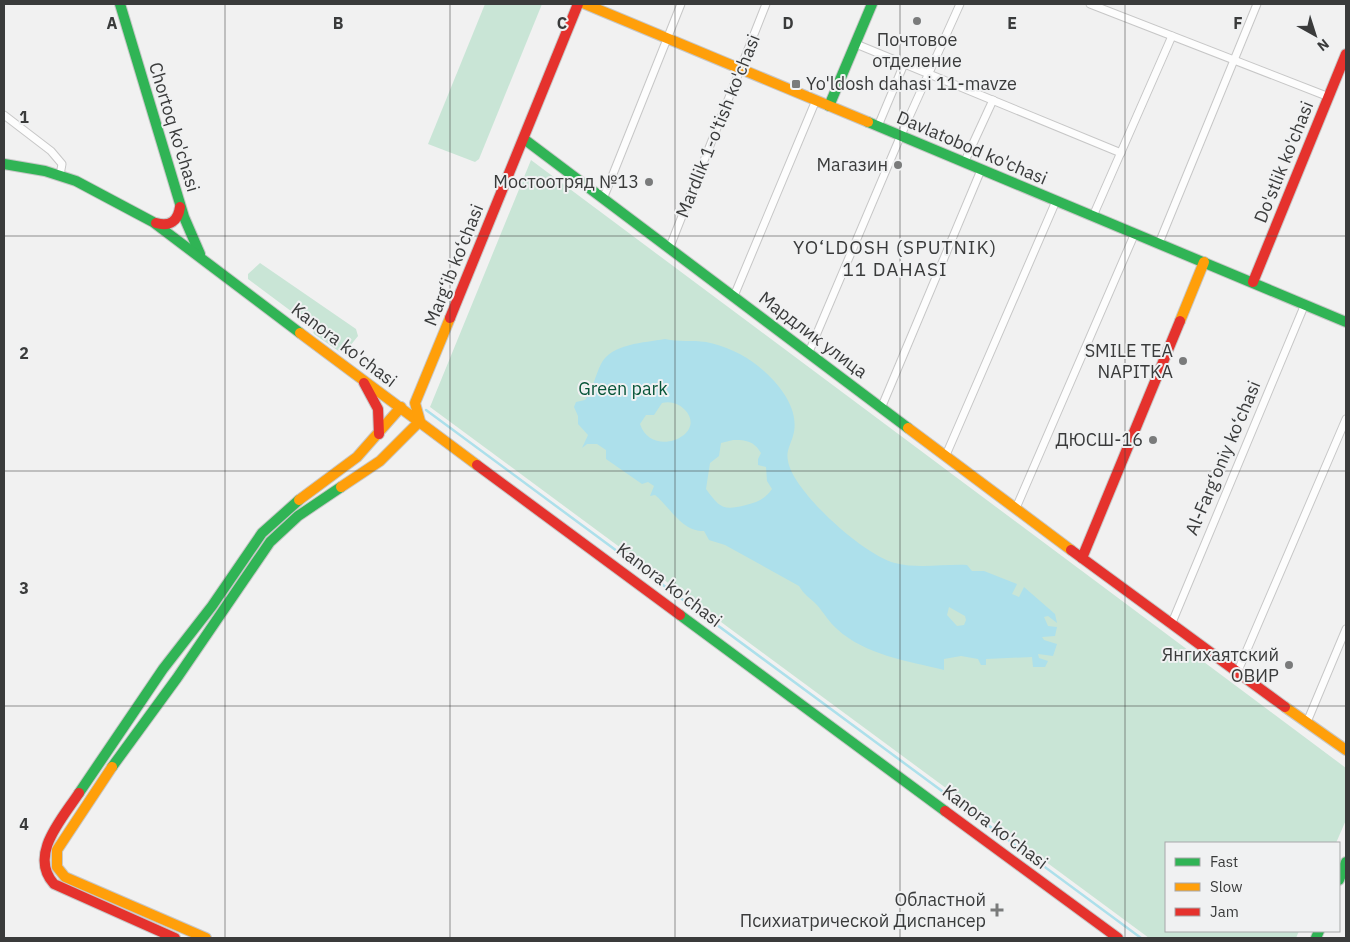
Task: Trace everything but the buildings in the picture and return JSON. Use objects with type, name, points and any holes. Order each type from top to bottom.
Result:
[{"type":"street","name":"Chortoq ko'chasi","points":[[120,4],[179,201],[192,240],[202,258]]},
{"type":"street","name":"Marg‘ib ko‘chasi","points":[[415,403],[578,4]]},
{"type":"street","name":"Davlatobod ko'chasi","points":[[585,4],[1346,322]]},
{"type":"street","points":[[603,200],[681,4]]},
{"type":"street","name":"Mardlik 1-o'tish ko'chasi","points":[[669,248],[766,4]]},
{"type":"street","points":[[830,106],[872,4]]},
{"type":"street","points":[[809,352],[901,136],[960,4]]},
{"type":"street","points":[[1090,4],[1329,97]]},
{"type":"street","points":[[1159,243],[1256,4]]},
{"type":"street","points":[[1094,216],[1172,36]]},
{"type":"street","points":[[856,44],[1121,153]]},
{"type":"street","name":"Do'stlik ko'chasi","points":[[1253,282],[1346,54]]},
{"type":"street","points":[[878,126],[904,64]]},
{"type":"street","points":[[734,296],[816,100]]},
{"type":"street","points":[[964,163],[993,100]]},
{"type":"street","points":[[4,115],[51,151],[62,164],[60,175]]},
{"type":"street","name":"Мардлик улица","points":[[524,139],[603,200],[882,406],[1171,625],[1346,750]]},
{"type":"street","name":"Kanora ko'chasi","points":[[4,164],[60,175],[91,187],[153,222],[362,380],[1118,938]]},
{"type":"street","points":[[882,406],[981,170]]},
{"type":"street","points":[[153,222],[164,226],[174,222],[179,213],[179,201]]},
{"type":"street","points":[[946,455],[1056,201]]},
{"type":"street","points":[[1016,508],[1135,233]]},
{"type":"street","points":[[1082,558],[1204,262]]},
{"type":"street","name":"Al-Farg‘oniy ko‘chasi","points":[[1171,625],[1304,304]]},
{"type":"street","points":[[362,380],[378,409],[379,434]]},
{"type":"street","points":[[175,938],[62,888],[46,875],[42,860],[45,849],[58,824],[163,669],[201,620],[262,533],[304,496],[346,466],[379,434],[401,407],[415,403],[420,421],[380,461],[298,516],[270,542],[177,678],[118,758],[58,848],[56,858],[58,869],[67,878],[206,938]]},
{"type":"street","points":[[1237,673],[1346,419]]},
{"type":"street","points":[[1307,722],[1346,629]]},
{"type":"street","points":[[163,669],[177,678]]},
{"type":"street","points":[[108,751],[118,758]]},
{"type":"street","points":[[1340,877],[1346,862]]},
{"type":"street","points":[[46,875],[58,869]]},
{"type":"green space","points":[[485,4],[542,4],[479,159],[475,162],[428,144]]},
{"type":"green space","name":"Green park","points":[[531,160],[1346,768],[1346,820],[1336,842],[1165,842],[1165,932],[1299,932],[1296,938],[1149,938],[430,407]]},
{"type":"green space","points":[[260,263],[356,329],[358,336],[346,351],[340,352],[314,334],[311,326],[248,279],[248,274]]},
{"type":"water","points":[[665,339],[701,341],[719,345],[747,358],[773,380],[786,397],[794,416],[795,426],[788,454],[788,461],[793,474],[816,505],[849,536],[866,548],[882,558],[904,565],[967,565],[972,571],[984,571],[1017,584],[1012,594],[1019,597],[1024,587],[1055,614],[1057,623],[1048,616],[1044,617],[1048,626],[1057,627],[1055,636],[1042,637],[1044,640],[1057,644],[1053,656],[1038,654],[1039,658],[1048,661],[1045,667],[1033,667],[1032,657],[986,659],[986,665],[981,665],[978,659],[961,656],[944,659],[944,670],[888,656],[860,645],[834,626],[799,586],[725,545],[709,540],[704,531],[696,530],[683,523],[655,495],[650,496],[654,486],[648,482],[642,484],[606,459],[606,450],[597,444],[587,444],[582,448],[588,435],[578,424],[578,416],[574,407],[576,402],[585,400],[588,396],[601,364],[606,357],[629,345]],"holes":[[[671,402],[679,405],[690,418],[690,427],[685,434],[666,442],[646,435],[640,424],[646,415],[654,415],[662,403]],[[733,440],[746,441],[758,449],[761,453],[758,465],[766,467],[767,481],[772,489],[764,498],[750,504],[727,508],[719,504],[706,489],[710,463],[719,456],[721,443]],[[949,607],[965,616],[964,625],[957,626],[947,615]]]},
{"type":"waterway","points":[[426,410],[1141,938]]},
{"type":"traffic: fast","points":[[120,4],[184,217],[200,254]]},
{"type":"traffic: fast","points":[[829,106],[872,4]]},
{"type":"traffic: fast","points":[[868,122],[1346,322]]},
{"type":"traffic: fast","points":[[524,139],[908,428]]},
{"type":"traffic: fast","points":[[4,164],[45,171],[76,181],[153,222],[300,333]]},
{"type":"traffic: fast","points":[[112,767],[177,678],[270,542],[298,516],[341,487]]},
{"type":"traffic: fast","points":[[79,793],[163,669],[212,606],[262,533],[299,500]]},
{"type":"traffic: fast","points":[[680,615],[945,811]]},
{"type":"traffic: fast","points":[[1340,877],[1346,862]]},
{"type":"traffic: fast","points":[[1316,938],[1319,932]]},
{"type":"traffic: slow","points":[[585,4],[868,122]]},
{"type":"traffic: slow","points":[[1180,321],[1204,262]]},
{"type":"traffic: slow","points":[[341,487],[380,461],[420,421],[415,403],[450,318]]},
{"type":"traffic: slow","points":[[300,333],[477,465]]},
{"type":"traffic: slow","points":[[299,500],[357,457],[401,407]]},
{"type":"traffic: slow","points":[[908,428],[1071,550]]},
{"type":"traffic: slow","points":[[1285,707],[1346,750]]},
{"type":"traffic: slow","points":[[112,767],[57,850],[57,867],[65,877],[206,938]]},
{"type":"traffic: jam","points":[[450,318],[578,4]]},
{"type":"traffic: jam","points":[[1253,282],[1346,54]]},
{"type":"traffic: jam","points":[[156,223],[165,224],[172,222],[177,216],[180,207]]},
{"type":"traffic: jam","points":[[1082,558],[1180,321]]},
{"type":"traffic: jam","points":[[364,383],[378,409],[379,434]]},
{"type":"traffic: jam","points":[[477,465],[680,615]]},
{"type":"traffic: jam","points":[[1071,550],[1285,707]]},
{"type":"traffic: jam","points":[[79,793],[50,837],[46,849],[47,873],[54,884],[175,938]]},
{"type":"traffic: jam","points":[[945,811],[1118,938]]},
{"type":"place","name":"Почтовое отделение","points":[[917,21]]},
{"type":"place","name":"Yo'ldosh dahasi 11-mavze","points":[[796,84]]},
{"type":"place","name":"Магазин","points":[[898,165]]},
{"type":"place","name":"Мостоотряд №13","points":[[649,182]]},
{"type":"place","name":"SMILE TEA NAPITKA","points":[[1183,361]]},
{"type":"place","name":"ДЮСШ-16","points":[[1153,440]]},
{"type":"place","name":"Янгихаятский ОВИР","points":[[1289,665]]},
{"type":"place","name":"Областной Психиатрической Диспансер","points":[[997,910]]},
{"type":"district","name":"YO‘LDOSH (SPUTNIK) 11 DAHASI","points":[[895,258]]}]
